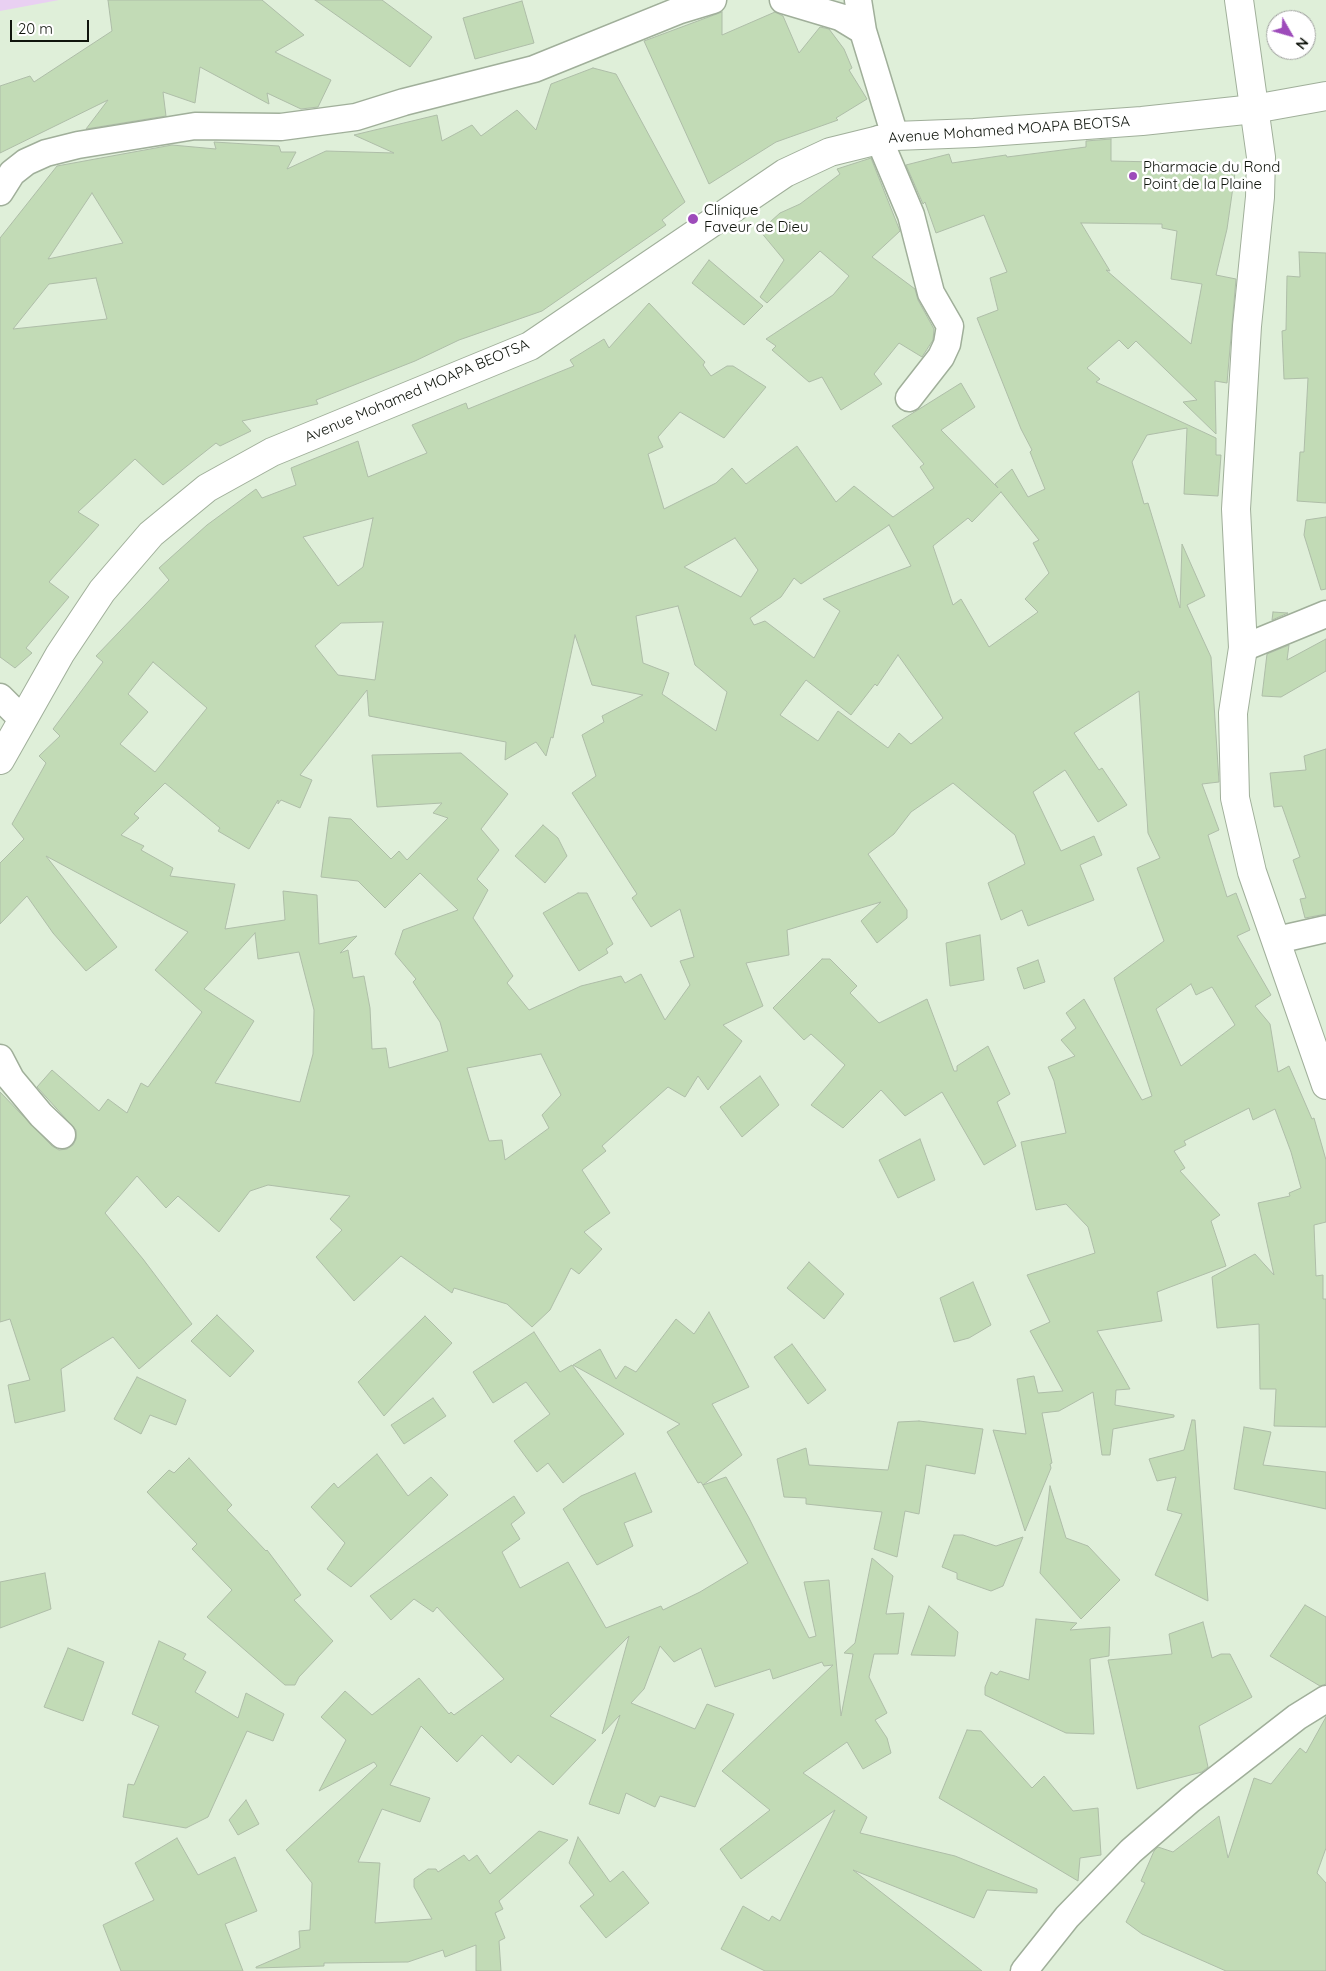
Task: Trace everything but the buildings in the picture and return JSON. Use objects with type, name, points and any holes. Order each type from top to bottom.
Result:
[{"type":"main road","points":[[1239,0],[1261,157],[1260,197],[1247,326],[1236,509],[1243,648],[1233,713],[1235,798],[1252,872],[1326,1085]]},
{"type":"main road","name":"Avenue Mohamed MOAPA BEOTSA","points":[[0,760],[60,654],[102,591],[151,534],[207,488],[272,452],[530,346],[785,173],[830,152],[887,138],[974,134],[1142,121],[1254,109],[1326,96]]},
{"type":"street","points":[[0,192],[12,173],[26,162],[46,153],[78,145],[194,126],[281,127],[356,117],[404,102],[534,68],[680,10],[713,0]]},
{"type":"street","points":[[783,0],[840,17],[863,31]]},
{"type":"street","points":[[858,0],[887,138],[911,215],[931,293],[950,326],[947,344],[941,357],[909,398]]},
{"type":"street","points":[[1243,648],[1326,614]]},
{"type":"street","points":[[0,698],[22,719]]},
{"type":"street","points":[[1277,940],[1326,929]]},
{"type":"street","points":[[0,1058],[18,1086],[41,1115],[62,1135]]},
{"type":"street","points":[[1024,1971],[1067,1917],[1131,1850],[1228,1770],[1297,1717],[1326,1699]]},
{"type":"shaded area","points":[[0,0],[59,0],[0,11]]},
{"type":"place","name":"Pharmacie du Rond Point de la Plaine","points":[[1133,176]]},
{"type":"place","name":"Clinique Faveur de Dieu","points":[[693,219]]}]
